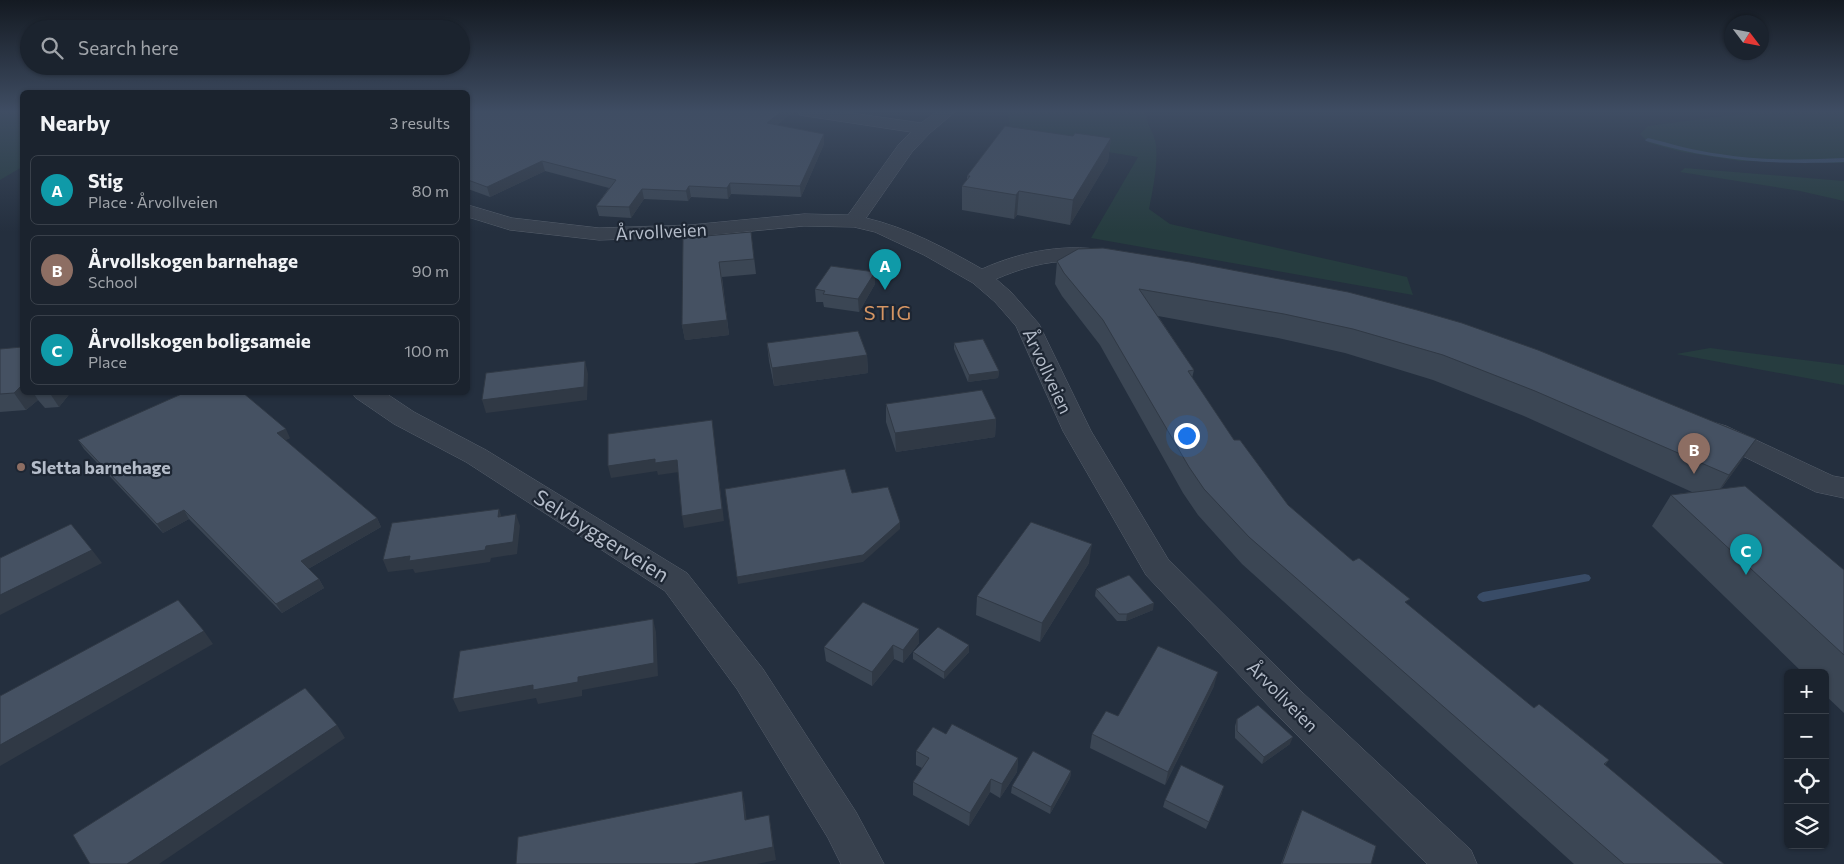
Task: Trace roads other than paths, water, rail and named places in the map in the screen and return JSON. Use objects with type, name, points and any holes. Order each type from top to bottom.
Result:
[{"type":"street","points":[[854,221],[892,163],[903,151]]},
{"type":"street","name":"Årvollveien","points":[[470,212],[510,224],[599,234],[690,231],[804,220],[854,221],[882,228],[932,250],[981,278],[1003,297],[1027,324],[1077,431],[1157,567],[1290,704],[1456,864]]},
{"type":"street","points":[[981,278],[1016,263],[1049,256],[1078,255],[1126,261]]},
{"type":"street","name":"Selvbyggerveien","points":[[370,395],[404,418],[476,456],[676,582],[750,679],[842,825],[863,864]]},
{"type":"street","points":[[1699,425],[1826,485],[1844,488]]},
{"type":"waterway","points":[[1690,151],[1721,157],[1769,161],[1844,160]]},
{"type":"waterway","points":[[1483,597],[1585,578]]},
{"type":"place","name":"Stig","points":[[885,290]]},
{"type":"place","name":"Sletta barnehage","points":[[21,467]]},
{"type":"place","name":"Årvollskogen barnehage","points":[[1694,474]]},
{"type":"place","name":"Årvollskogen boligsameie","points":[[1746,575]]},
{"type":"district","name":"STIG","points":[[888,312]]}]
